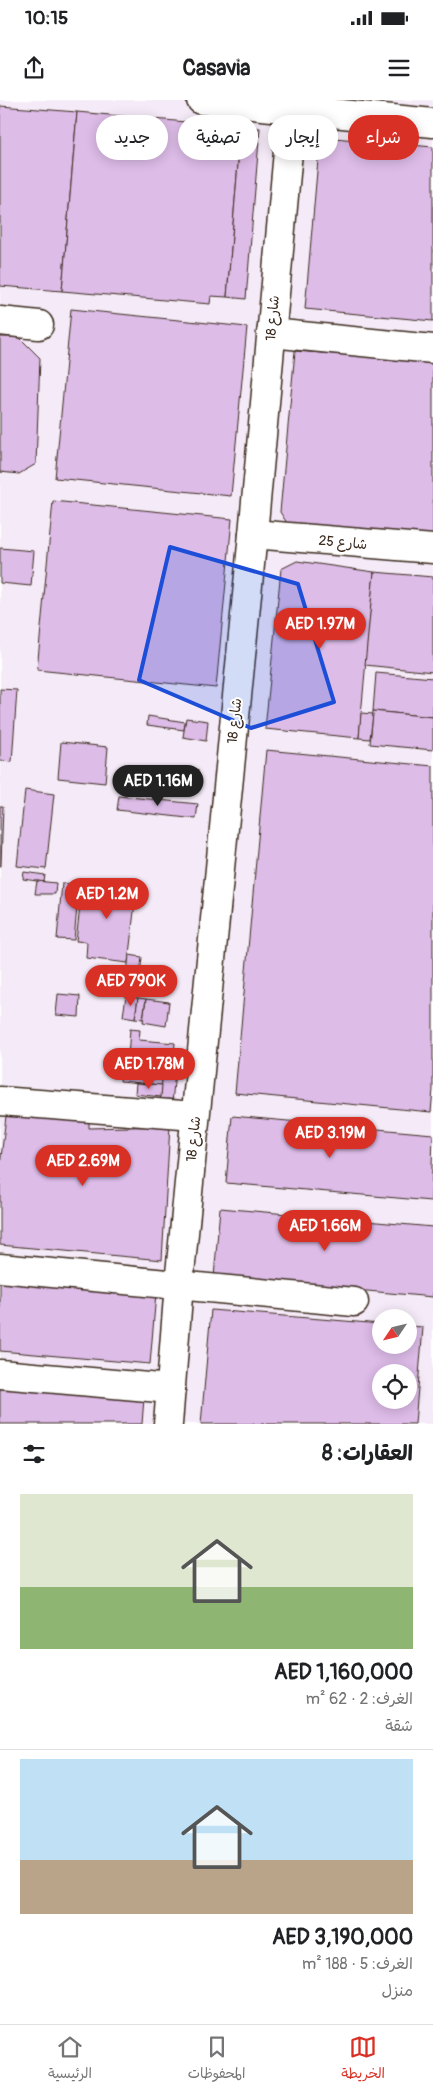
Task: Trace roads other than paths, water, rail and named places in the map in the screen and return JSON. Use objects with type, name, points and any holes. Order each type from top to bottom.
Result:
[{"type":"street","points":[[201,100],[243,102],[292,108],[405,110],[433,123]]},
{"type":"street","name":"شارع 18","points":[[168,1424],[178,1294],[253,534],[292,108]]},
{"type":"street","points":[[0,321],[39,325]]},
{"type":"street","points":[[271,333],[433,349]]},
{"type":"street","name":"شارع 25","points":[[253,534],[433,549]]},
{"type":"street","points":[[0,1101],[195,1116]]},
{"type":"street","points":[[0,1268],[178,1294],[355,1310]]},
{"type":"street","points":[[0,1374],[172,1389]]}]
